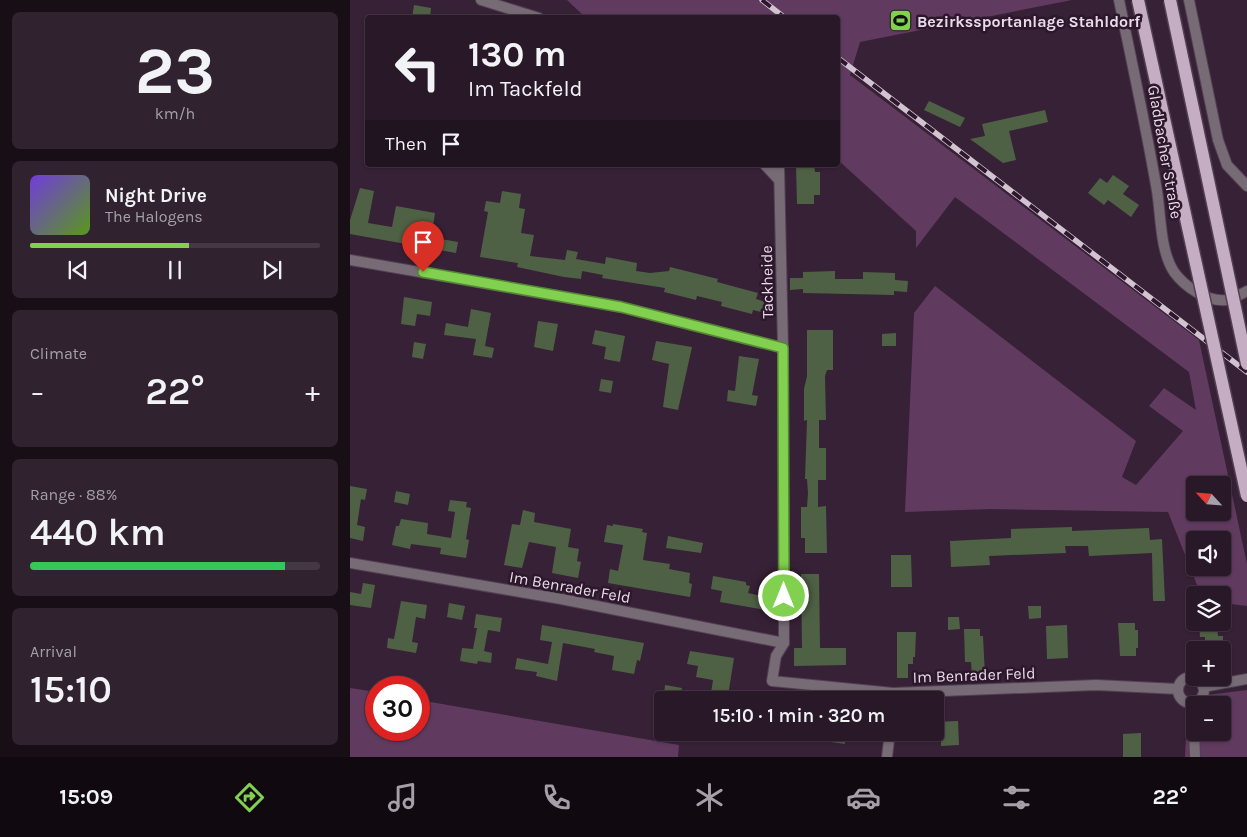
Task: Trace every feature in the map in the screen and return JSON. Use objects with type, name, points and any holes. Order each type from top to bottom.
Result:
[{"type":"main road","name":"Gladbacher Straße","points":[[1138,0],[1247,496]]},
{"type":"main road","points":[[1170,0],[1247,364]]},
{"type":"street","points":[[481,0],[529,15]]},
{"type":"street","name":"Gladbacher Straße","points":[[1119,0],[1157,189],[1166,249],[1174,271],[1184,283],[1199,294],[1216,299],[1228,300],[1247,291]]},
{"type":"street","points":[[1189,0],[1218,140],[1228,165],[1247,186]]},
{"type":"street","points":[[767,167],[779,180]]},
{"type":"street","name":"Tackheide","points":[[772,681],[776,656],[784,642],[783,348],[779,167]]},
{"type":"street","points":[[350,260],[621,307],[783,348]]},
{"type":"street","name":"Im Benrader Feld","points":[[350,564],[571,601],[784,642]]},
{"type":"street","points":[[1186,702],[1180,697],[1178,689],[1180,684],[1188,678],[1194,678],[1203,687],[1202,696]]},
{"type":"street","points":[[1203,687],[1247,679]]},
{"type":"street","name":"Im Benrader Feld","points":[[772,681],[848,691]]},
{"type":"street","name":"Im Benrader Feld","points":[[944,694],[1096,685],[1178,689]]},
{"type":"street","points":[[887,757],[889,741]]},
{"type":"street","points":[[1194,741],[1195,757]]},
{"type":"shaded area","points":[[567,0],[1072,0],[860,42],[850,75],[1199,340],[1228,476],[1186,476],[1186,521],[1231,521],[1231,489],[1247,564],[1247,606],[1231,604],[1231,586],[1197,586],[1193,576],[1231,576],[1231,531],[1186,531],[1186,557],[1168,512],[991,509],[905,512],[914,313],[935,286],[1136,441],[1122,477],[1136,485],[1183,431],[1149,406],[1164,388],[1196,410],[1189,372],[955,197],[916,248],[916,231],[840,162],[840,15],[583,15]]},
{"type":"shaded area","points":[[350,688],[365,690],[365,741],[430,741],[430,702],[679,745],[678,757],[350,757]]},
{"type":"shaded area","points":[[1247,690],[1247,757],[1185,757],[1186,738],[1186,741],[1231,741],[1231,696],[1207,695]]},
{"type":"building","points":[[414,5],[431,8],[430,15],[412,15]]},
{"type":"building","points":[[929,101],[965,118],[960,127],[924,110]]},
{"type":"building","points":[[1045,110],[1048,122],[1009,131],[1016,160],[1003,163],[970,139],[985,136],[982,124]]},
{"type":"building","points":[[796,167],[814,167],[815,172],[820,172],[820,195],[814,195],[814,204],[797,204]]},
{"type":"building","points":[[1113,175],[1129,186],[1123,194],[1139,205],[1131,217],[1108,200],[1104,205],[1088,193],[1100,178],[1107,183]]},
{"type":"building","points":[[360,188],[374,191],[368,223],[392,227],[396,206],[435,213],[432,234],[435,235],[435,238],[458,242],[456,253],[350,234],[350,220]]},
{"type":"building","points":[[502,191],[521,194],[519,208],[525,209],[521,233],[534,235],[530,256],[565,260],[567,250],[578,252],[576,259],[605,264],[606,257],[637,263],[636,271],[650,273],[669,271],[670,267],[718,279],[717,282],[758,293],[756,299],[772,304],[769,314],[753,310],[752,314],[721,306],[722,302],[697,296],[696,300],[664,292],[665,288],[602,278],[603,275],[582,271],[581,279],[564,277],[517,267],[518,263],[480,257],[488,212],[484,211],[486,201],[500,203]]},
{"type":"building","points":[[835,271],[835,279],[863,279],[863,272],[895,273],[895,280],[908,281],[907,292],[894,291],[894,295],[803,293],[803,289],[790,290],[790,278],[803,278],[803,272]]},
{"type":"building","points":[[404,297],[432,302],[430,316],[417,314],[415,326],[401,324]]},
{"type":"building","points":[[471,309],[491,313],[485,346],[494,348],[492,358],[473,355],[476,339],[444,335],[446,323],[468,327]]},
{"type":"building","points":[[538,321],[558,324],[553,351],[534,347]]},
{"type":"building","points":[[595,330],[625,336],[620,362],[604,359],[606,347],[592,344]]},
{"type":"building","points":[[807,330],[833,330],[833,370],[827,370],[825,376],[826,420],[819,420],[819,448],[826,448],[826,480],[818,480],[818,507],[826,506],[827,553],[805,553],[805,538],[801,538],[801,507],[807,507],[808,493],[807,479],[805,479],[807,420],[804,421],[804,389],[807,376]]},
{"type":"building","points":[[896,333],[896,346],[882,346],[882,334]]},
{"type":"building","points":[[656,341],[692,347],[678,410],[663,407],[669,364],[652,360]]},
{"type":"building","points":[[414,342],[426,344],[423,359],[412,357]]},
{"type":"building","points":[[739,356],[759,359],[752,395],[758,396],[756,406],[727,401],[728,390],[735,391]]},
{"type":"building","points":[[601,379],[613,381],[611,393],[599,391]]},
{"type":"building","points":[[350,486],[367,489],[365,500],[361,499],[357,525],[365,527],[363,541],[350,538]]},
{"type":"building","points":[[396,491],[410,494],[408,505],[394,502]]},
{"type":"building","points":[[450,500],[467,502],[466,507],[471,508],[466,539],[469,540],[466,558],[440,554],[441,548],[411,544],[410,549],[392,545],[396,526],[399,526],[401,519],[428,523],[427,534],[451,538],[455,512],[448,511]]},
{"type":"building","points":[[523,510],[535,513],[534,522],[571,529],[568,547],[579,549],[577,561],[581,562],[578,578],[552,573],[556,547],[529,542],[522,568],[504,565],[512,524],[520,525]]},
{"type":"building","points":[[613,524],[643,529],[642,532],[647,533],[643,560],[670,564],[669,569],[690,573],[689,583],[692,584],[690,597],[608,583],[610,569],[618,571],[623,545],[604,542],[607,525],[613,526]]},
{"type":"building","points":[[1072,527],[1072,531],[1149,528],[1150,540],[1162,539],[1165,601],[1153,601],[1152,553],[1089,556],[1088,546],[1065,546],[1066,553],[989,556],[990,565],[951,567],[950,541],[1011,538],[1011,529]]},
{"type":"building","points":[[668,536],[703,543],[701,553],[666,548]]},
{"type":"building","points":[[891,555],[911,555],[912,587],[891,587]]},
{"type":"building","points":[[801,574],[819,574],[820,648],[846,648],[846,665],[794,666],[794,648],[802,648]]},
{"type":"building","points":[[713,576],[746,582],[746,585],[750,586],[748,593],[776,599],[776,612],[720,602],[722,591],[711,589]]},
{"type":"building","points":[[363,583],[375,585],[371,608],[350,605],[350,592],[361,594]]},
{"type":"building","points":[[401,601],[427,605],[425,619],[416,617],[412,642],[418,643],[416,653],[387,648],[388,638],[394,639]]},
{"type":"building","points":[[449,603],[465,606],[462,620],[447,617]]},
{"type":"building","points":[[1028,606],[1041,606],[1041,618],[1029,619]]},
{"type":"building","points":[[476,614],[502,618],[500,632],[488,630],[484,651],[492,653],[491,663],[478,661],[477,664],[460,661],[462,648],[473,649],[477,628],[474,628]]},
{"type":"building","points":[[948,617],[959,617],[960,629],[948,630]]},
{"type":"building","points":[[1118,623],[1135,623],[1135,630],[1138,630],[1136,656],[1120,656]]},
{"type":"building","points":[[542,625],[644,643],[640,661],[637,660],[634,674],[612,670],[614,656],[594,652],[595,649],[563,643],[557,681],[536,676],[537,672],[515,669],[517,658],[548,664],[552,642],[540,640]]},
{"type":"building","points":[[1067,625],[1068,658],[1047,659],[1046,626]]},
{"type":"building","points":[[964,629],[980,629],[980,636],[983,636],[985,675],[972,676],[971,662],[965,662]]},
{"type":"building","points":[[1200,631],[1218,631],[1218,636],[1223,636],[1223,641],[1205,641],[1205,637],[1200,637]]},
{"type":"building","points":[[897,632],[916,632],[915,657],[913,657],[913,664],[908,664],[908,678],[897,678]]},
{"type":"building","points":[[690,651],[734,658],[729,691],[711,691],[713,680],[696,677],[698,666],[687,664]]},
{"type":"building","points":[[665,685],[682,688],[681,691],[664,691]]},
{"type":"building","points":[[958,721],[959,745],[941,746],[941,741],[944,741],[944,722]]},
{"type":"building","points":[[1141,733],[1141,757],[1123,757],[1123,734]]},
{"type":"building","points":[[823,741],[845,741],[845,744]]},
{"type":"railway","points":[[762,0],[781,15]]},
{"type":"railway","points":[[840,60],[1247,372]]},
{"type":"place","name":"Bezirkssportanlage Stahldorf","points":[[901,21]]},
{"type":"route","points":[[423,272],[621,307],[783,348],[784,596]]}]
